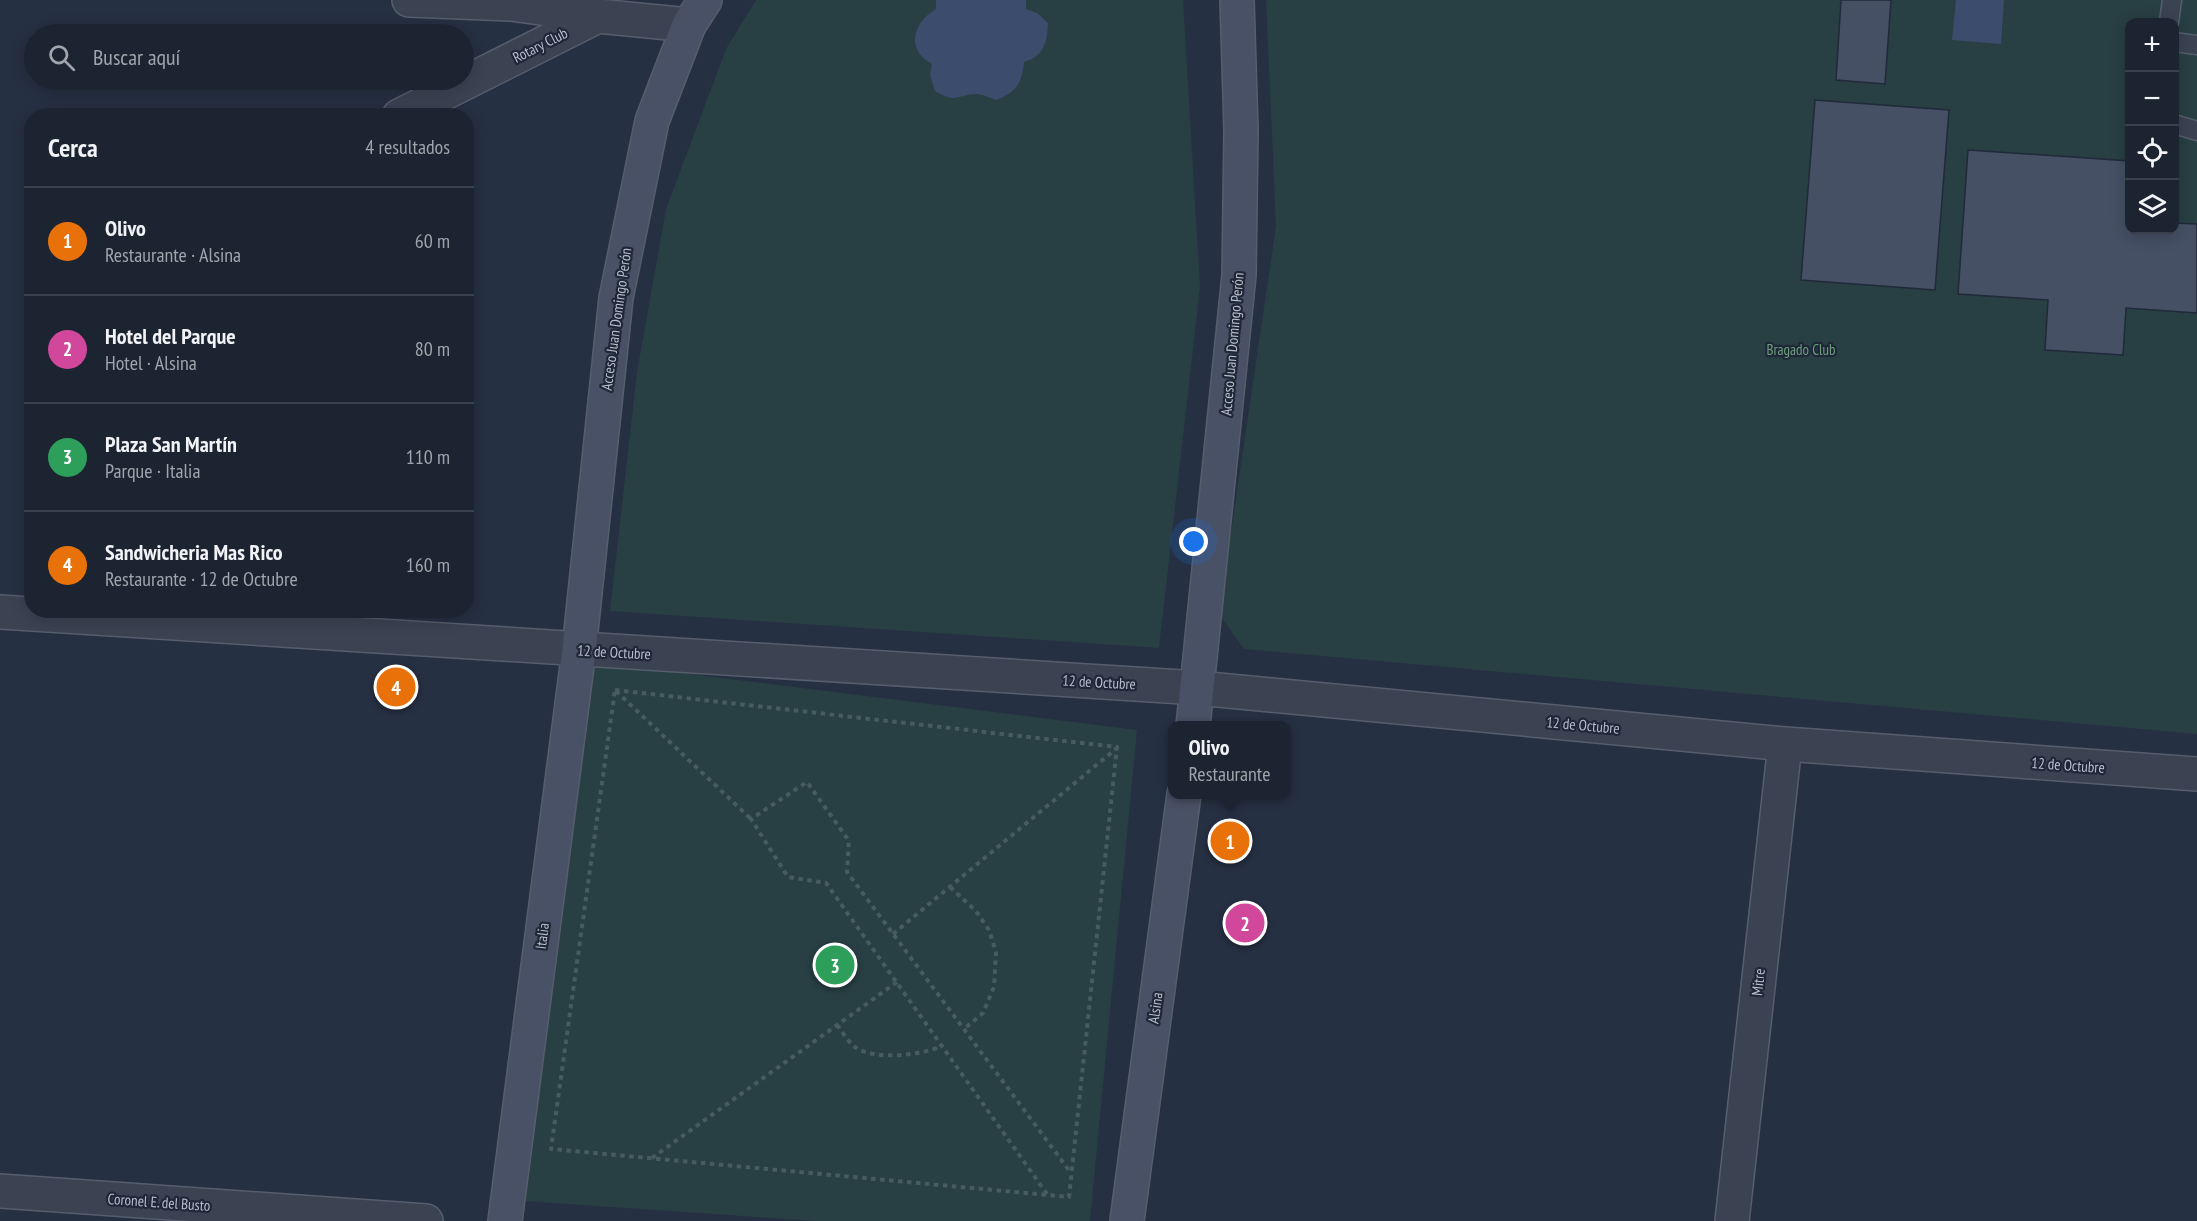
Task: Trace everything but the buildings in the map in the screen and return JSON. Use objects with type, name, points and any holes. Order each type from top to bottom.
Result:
[{"type":"main road","name":"Acceso Juan Domingo Perón","points":[[1198,688],[1239,275],[1241,130],[1237,0]]},
{"type":"main road","name":"Acceso Juan Domingo Perón","points":[[579,650],[616,298],[652,121],[697,12]]},
{"type":"main road","name":"Italia","points":[[505,1221],[579,650]]},
{"type":"main road","points":[[1194,721],[1198,688]]},
{"type":"main road","name":"Alsina","points":[[1127,1221],[1183,799]]},
{"type":"street","points":[[409,0],[511,4],[598,16],[697,12]]},
{"type":"street","name":"Rotary Club","points":[[474,78],[598,16]]},
{"type":"street","name":"Rotary Club","points":[[415,108],[451,90]]},
{"type":"street","name":"12 de Octubre","points":[[0,612],[24,613]]},
{"type":"street","name":"12 de Octubre","points":[[166,618],[579,650],[1198,688],[1785,744],[2197,774]]},
{"type":"street","name":"Mitre","points":[[1732,1221],[1785,744]]},
{"type":"street","name":"Coronel E. del Busto","points":[[0,1191],[426,1221]]},
{"type":"lane","points":[[2170,18],[2172,0]]},
{"type":"lane","points":[[2179,43],[2197,45]]},
{"type":"lane","points":[[2179,125],[2197,131]]},
{"type":"path","points":[[615,690],[1118,747]]},
{"type":"path","points":[[615,690],[551,1149],[1069,1197],[1118,747]]},
{"type":"path","points":[[615,690],[751,819],[788,877],[826,883],[1048,1195]]},
{"type":"path","points":[[893,934],[1118,747]]},
{"type":"path","points":[[751,819],[807,782],[849,841],[847,872],[1072,1174]]},
{"type":"path","points":[[950,887],[976,911],[989,930],[996,952],[994,987],[983,1013],[964,1029]]},
{"type":"path","points":[[652,1158],[897,982]]},
{"type":"path","points":[[837,1025],[855,1048],[876,1053],[900,1056],[930,1051],[942,1046]]},
{"type":"green space","points":[[756,0],[1183,0],[1200,287],[1159,648],[610,611],[637,372],[666,209],[726,49]]},
{"type":"green space","name":"Bragado Club","points":[[1266,0],[2197,0],[2197,734],[1244,649],[1219,614],[1276,226]]},
{"type":"green space","points":[[595,662],[1137,730],[1090,1221],[816,1221],[524,1201]]},
{"type":"water","points":[[936,0],[1026,0],[1026,9],[1037,13],[1048,23],[1044,47],[1036,56],[1024,62],[1020,82],[1009,94],[996,100],[977,94],[952,98],[935,91],[930,75],[932,64],[918,51],[915,36],[922,21],[936,9]]},
{"type":"water","points":[[1956,0],[2004,0],[2001,44],[1952,40]]},
{"type":"place","name":"Sandwicheria Mas Rico","points":[[396,687]]},
{"type":"place","name":"Olivo","points":[[1230,841]]},
{"type":"place","name":"Hotel del Parque","points":[[1245,923]]},
{"type":"place","name":"Plaza San Martín","points":[[835,965]]}]
